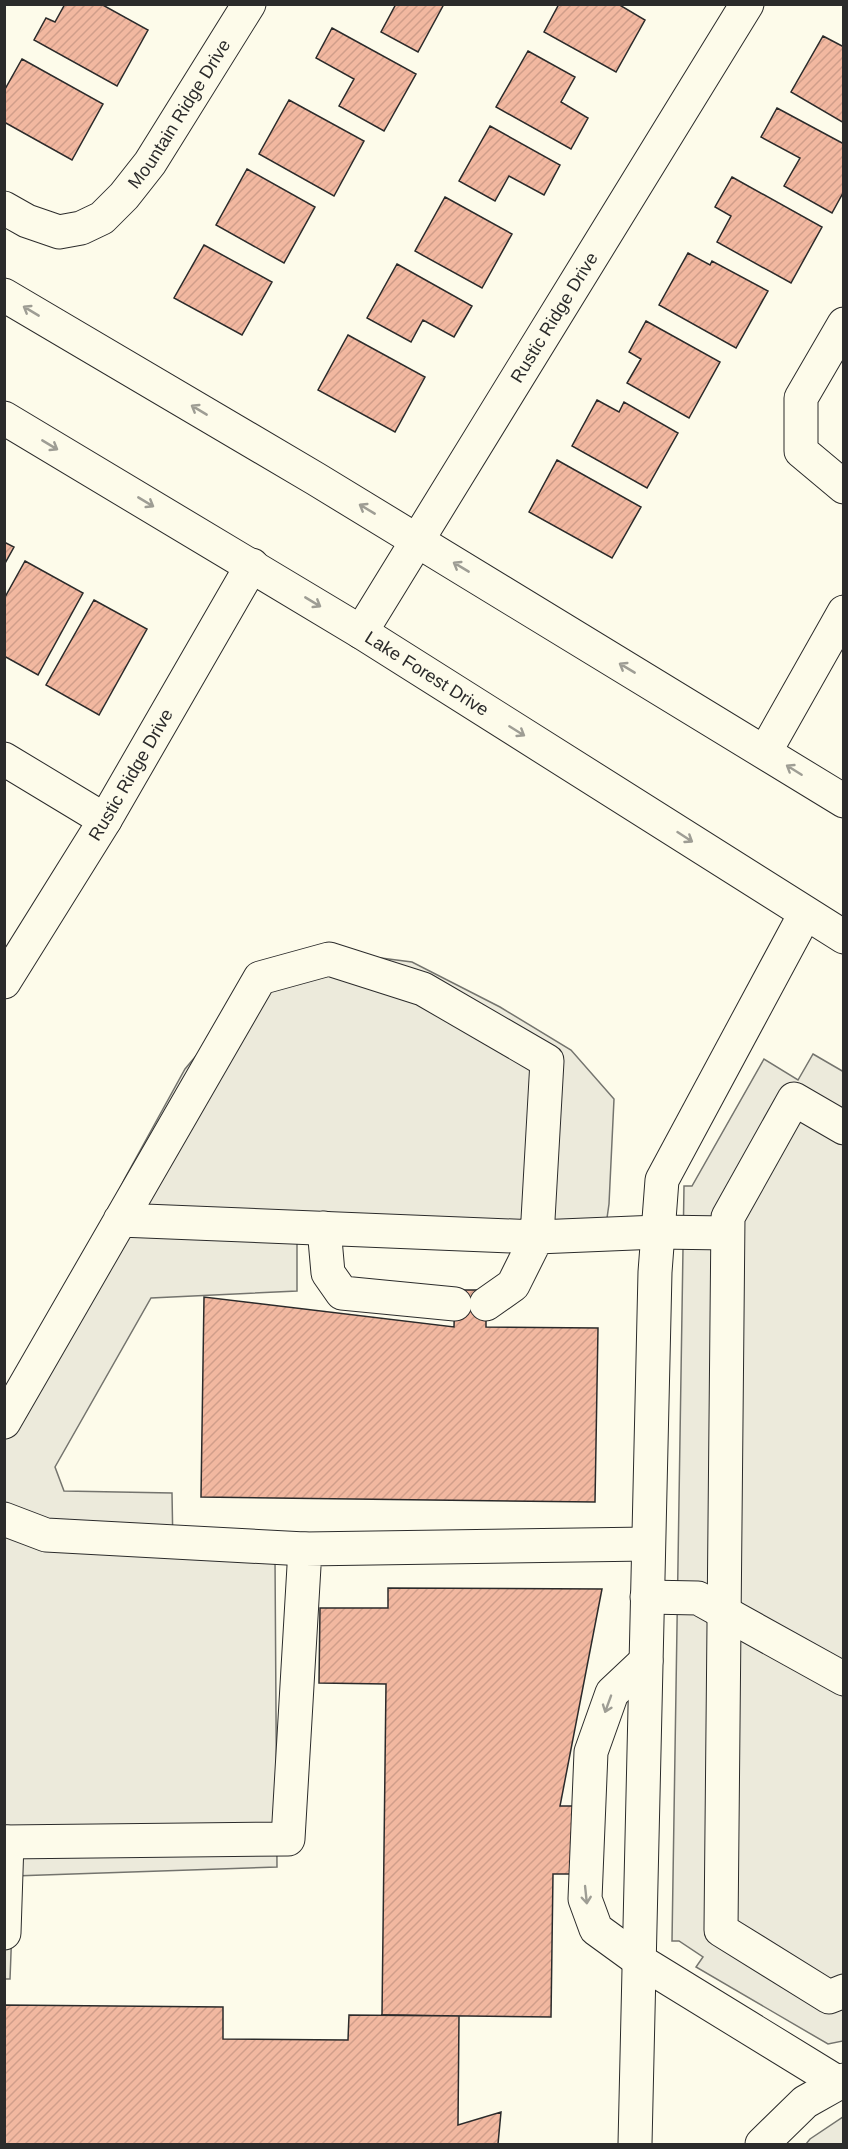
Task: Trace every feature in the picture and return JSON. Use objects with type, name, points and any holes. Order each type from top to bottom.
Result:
[{"type":"main road","name":"Mountain Ridge Drive","points":[[4,208],[27,221],[59,232],[81,228],[102,218],[124,196],[150,163],[249,4]]},
{"type":"main road","name":"Rustic Ridge Drive","points":[[361,632],[747,4]]},
{"type":"main road","points":[[4,295],[417,540],[843,801]]},
{"type":"main road","points":[[843,324],[801,398],[801,451],[843,487]]},
{"type":"main road","name":"Lake Forest Drive","points":[[4,418],[361,632],[843,937]]},
{"type":"main road","name":"Rustic Ridge Drive","points":[[4,982],[105,820],[252,565]]},
{"type":"main road","points":[[765,752],[843,612]]},
{"type":"main road","points":[[4,759],[105,820]]},
{"type":"main road","points":[[635,2145],[655,1272],[662,1180],[806,914]]},
{"type":"main road","points":[[4,1422],[260,978],[329,959],[423,989],[547,1061],[537,1237],[513,1285],[470,1304],[342,1293],[328,1273],[324,1228]]},
{"type":"main road","points":[[843,1128],[794,1099],[728,1217],[721,1930],[829,1997],[843,1991]]},
{"type":"main road","points":[[120,1220],[537,1237],[658,1232],[727,1233]]},
{"type":"main road","points":[[4,1519],[46,1535],[305,1549],[648,1544]]},
{"type":"main road","points":[[4,1933],[6,1842],[288,1839],[305,1549]]},
{"type":"main road","points":[[647,1597],[698,1598],[843,1679]]},
{"type":"main road","points":[[646,1660],[612,1694],[591,1752],[585,1899],[596,1929],[639,1961],[840,2081],[805,2102],[762,2145]]},
{"type":"shaded area","points":[[334,952],[412,962],[500,1007],[571,1050],[614,1099],[609,1204],[603,1246],[297,1242],[297,1291],[151,1298],[55,1467],[64,1491],[172,1493],[173,1549],[275,1557],[277,1867],[14,1876],[10,1979],[5,1979],[5,1404],[65,1299],[125,1178],[185,1069],[258,982]]},
{"type":"shaded area","points":[[813,1054],[844,1072],[843,2041],[828,2044],[696,1967],[703,1957],[679,1941],[672,1941],[684,1186],[692,1186],[764,1059],[798,1080]]},
{"type":"shaded area","points":[[843,2117],[843,2144],[806,2144],[810,2139]]},
{"type":"building","points":[[65,4],[101,4],[148,30],[117,86],[34,40],[46,18],[55,22]]},
{"type":"building","points":[[396,4],[444,4],[418,52],[381,32]]},
{"type":"building","points":[[559,4],[618,4],[645,20],[616,72],[544,32]]},
{"type":"building","points":[[332,28],[416,74],[384,131],[339,106],[354,79],[316,58]]},
{"type":"building","points":[[823,36],[844,47],[844,123],[791,92]]},
{"type":"building","points":[[528,51],[575,77],[561,102],[588,118],[571,149],[496,107]]},
{"type":"building","points":[[22,59],[103,104],[72,160],[4,122],[4,91]]},
{"type":"building","points":[[289,100],[364,141],[334,196],[259,154]]},
{"type":"building","points":[[777,108],[844,144],[844,191],[832,213],[784,186],[800,158],[761,137]]},
{"type":"building","points":[[490,126],[560,165],[544,195],[509,176],[495,201],[459,181]]},
{"type":"building","points":[[247,169],[315,207],[284,263],[216,225]]},
{"type":"building","points":[[732,177],[822,227],[791,283],[717,242],[731,216],[715,207]]},
{"type":"building","points":[[445,197],[512,234],[482,288],[415,251]]},
{"type":"building","points":[[204,245],[272,282],[242,335],[174,298]]},
{"type":"building","points":[[688,253],[710,265],[712,261],[768,291],[736,348],[659,305]]},
{"type":"building","points":[[397,264],[472,306],[454,337],[423,320],[411,342],[367,318]]},
{"type":"building","points":[[646,321],[720,362],[689,418],[627,383],[641,359],[629,352]]},
{"type":"building","points":[[348,335],[425,377],[395,432],[318,390]]},
{"type":"building","points":[[597,400],[619,412],[624,402],[678,433],[647,488],[572,446]]},
{"type":"building","points":[[557,460],[641,507],[612,558],[529,512]]},
{"type":"building","points":[[4,542],[14,547],[4,565]]},
{"type":"building","points":[[25,561],[83,593],[38,675],[4,656],[4,599]]},
{"type":"building","points":[[94,600],[147,629],[99,715],[46,685]]},
{"type":"building","points":[[455,1290],[486,1290],[486,1327],[598,1328],[595,1502],[201,1497],[204,1297],[454,1327]]},
{"type":"building","points":[[388,1588],[602,1589],[560,1806],[582,1806],[581,1874],[553,1874],[551,2017],[382,2015],[386,1684],[319,1683],[320,1608],[388,1608]]},
{"type":"building","points":[[4,2005],[223,2007],[223,2039],[348,2040],[349,2015],[459,2016],[458,2125],[501,2112],[498,2144],[4,2144]]}]
